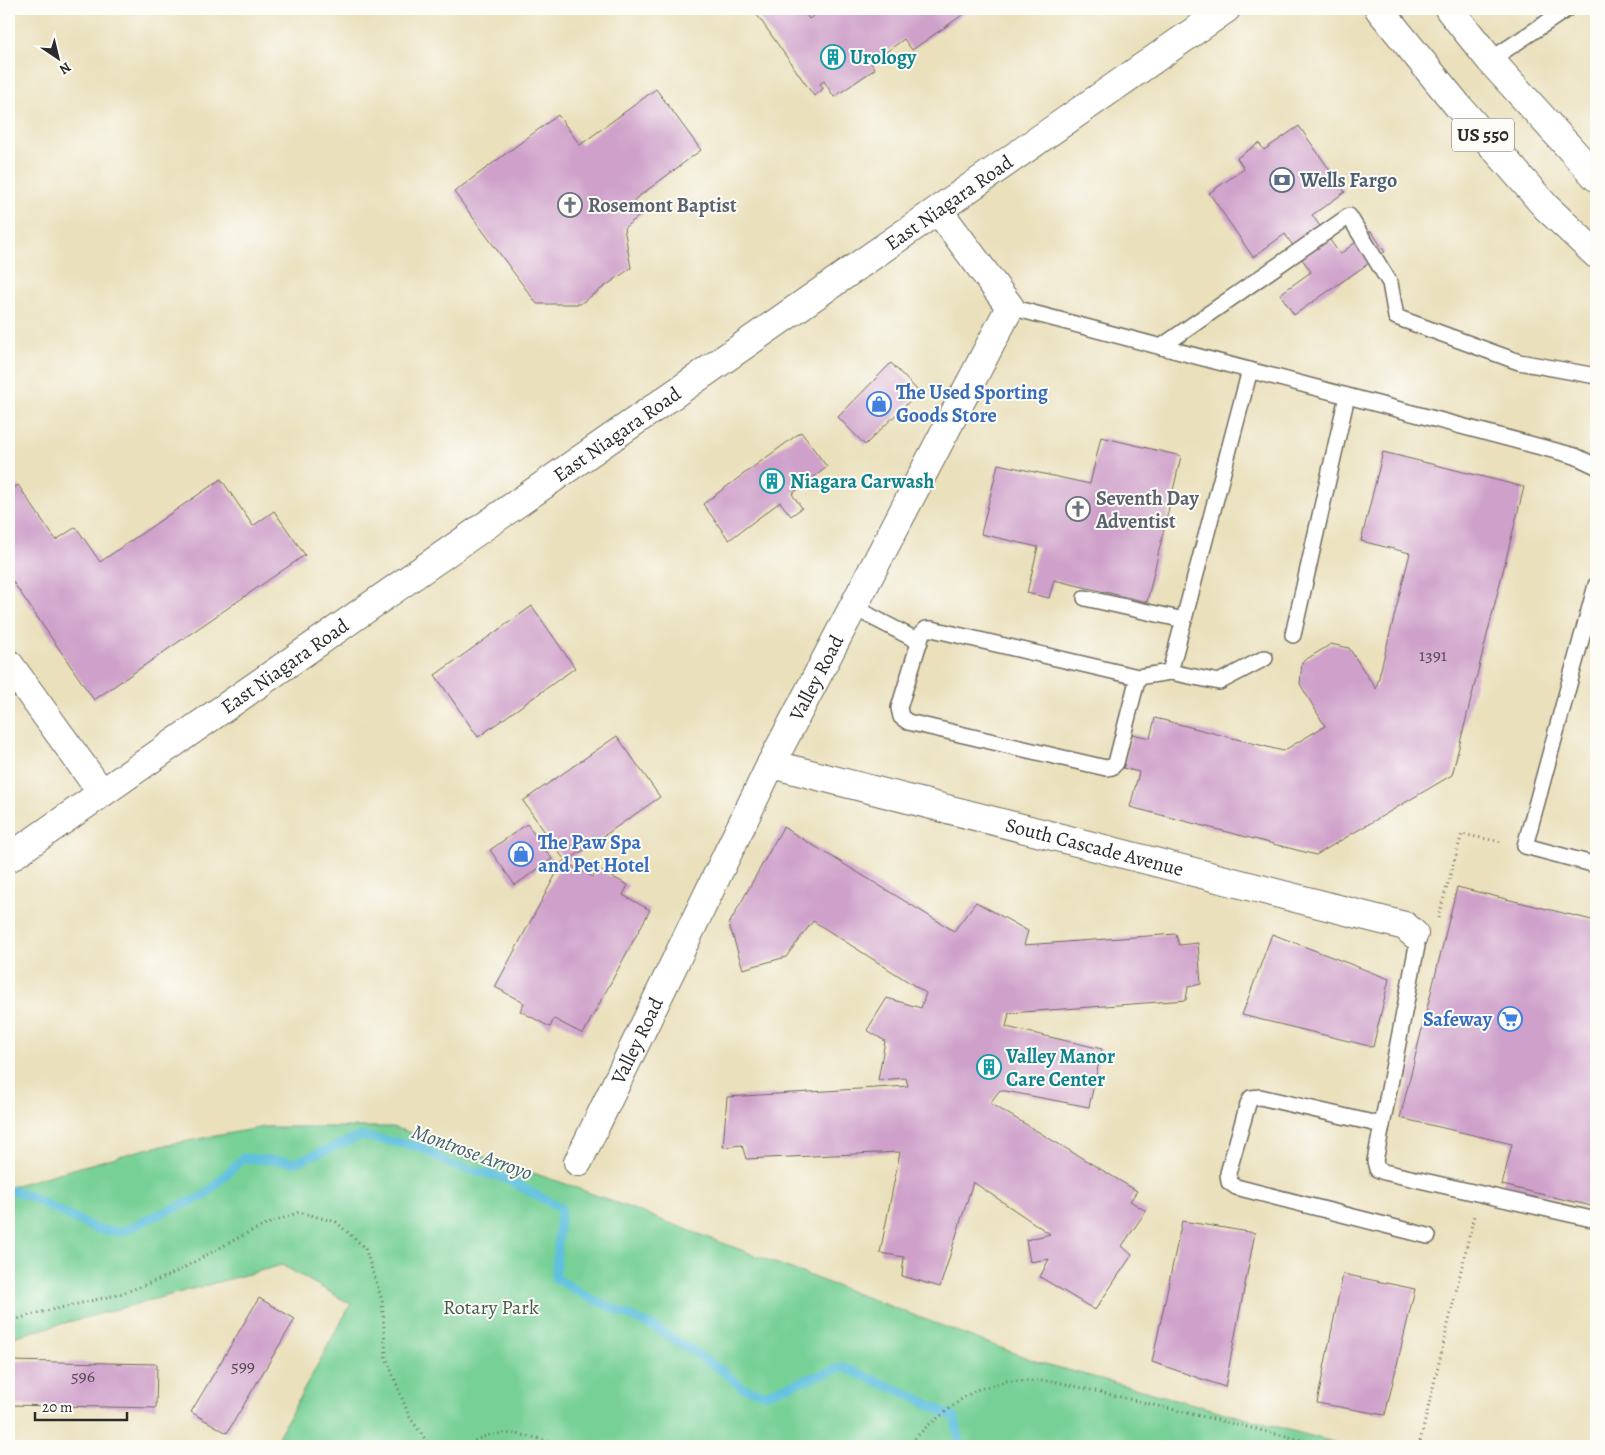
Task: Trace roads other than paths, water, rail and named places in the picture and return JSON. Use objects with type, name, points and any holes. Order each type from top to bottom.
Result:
[{"type":"main road","name":"East Niagara Road","points":[[9,858],[1226,9]]},
{"type":"main road","name":"US 550","points":[[1379,9],[1458,106],[1546,207],[1596,254]]},
{"type":"main road","name":"US 550","points":[[1449,9],[1490,60],[1596,177]]},
{"type":"main road","points":[[938,210],[1010,307]]},
{"type":"main road","name":"Valley Road","points":[[578,1162],[771,764],[1010,307]]},
{"type":"main road","points":[[9,664],[102,793]]},
{"type":"main road","name":"South Cascade Avenue","points":[[771,764],[1405,926],[1414,934]]},
{"type":"lane","points":[[1490,60],[1567,9]]},
{"type":"lane","points":[[1161,347],[1349,216],[1390,283],[1396,317],[1519,362],[1596,376]]},
{"type":"lane","points":[[1010,307],[1575,456],[1596,466]]},
{"type":"lane","points":[[1170,672],[1250,370]]},
{"type":"lane","points":[[1293,635],[1347,396]]},
{"type":"lane","points":[[1596,585],[1525,846],[1596,865]]},
{"type":"lane","points":[[1085,598],[1184,620]]},
{"type":"lane","points":[[854,607],[920,642]]},
{"type":"lane","points":[[1138,677],[1116,763],[1112,767],[1106,768],[908,722],[901,717],[899,708],[922,633],[926,629],[932,628],[1138,677],[1170,672],[1220,682],[1266,658]]},
{"type":"lane","points":[[1414,934],[1417,946],[1375,1161],[1377,1168],[1384,1172],[1596,1220]]},
{"type":"lane","points":[[1382,1125],[1260,1097],[1251,1098],[1228,1172],[1229,1182],[1236,1187],[1428,1236]]},
{"type":"waterway","name":"Montrose Arroyo","points":[[9,1193],[13,1190],[33,1198],[96,1229],[122,1232],[204,1196],[243,1158],[296,1162],[361,1136],[421,1147],[451,1165],[504,1178],[561,1208],[555,1278],[590,1298],[656,1328],[720,1369],[743,1388],[765,1394],[843,1367],[917,1398],[955,1418],[960,1446]]},
{"type":"place","name":"Urology","points":[[833,57]]},
{"type":"place","name":"Wells Fargo","points":[[1282,180]]},
{"type":"place","name":"Rosemont Baptist","points":[[570,205]]},
{"type":"place","name":"The Used Sporting Goods Store","points":[[879,404]]},
{"type":"place","name":"Niagara Carwash","points":[[772,481]]},
{"type":"place","name":"Seventh Day Adventist","points":[[1078,509]]},
{"type":"place","name":"The Paw Spa and Pet Hotel","points":[[521,854]]},
{"type":"place","name":"Safeway","points":[[1510,1019]]},
{"type":"place","name":"Valley Manor Care Center","points":[[989,1067]]},
{"type":"park label","name":"Rotary Park","points":[[491,1307]]}]
